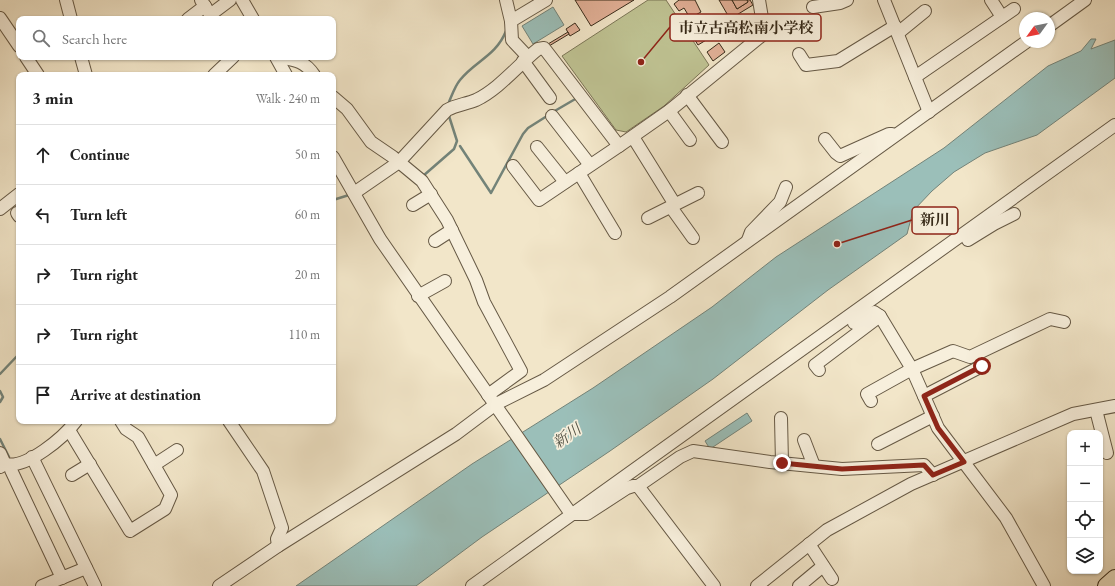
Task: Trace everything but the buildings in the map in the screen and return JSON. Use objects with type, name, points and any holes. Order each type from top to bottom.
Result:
[{"type":"main road","points":[[1106,586],[1115,578]]},
{"type":"street","points":[[66,0],[70,16]]},
{"type":"street","points":[[194,16],[230,0]]},
{"type":"street","points":[[242,0],[251,16]]},
{"type":"street","points":[[506,0],[511,21],[512,40],[526,59],[550,98]]},
{"type":"street","points":[[511,21],[546,0]]},
{"type":"street","points":[[512,166],[539,200],[669,111],[761,36],[762,18],[760,0]]},
{"type":"street","points":[[813,7],[840,3],[847,0]]},
{"type":"street","points":[[884,0],[929,112]]},
{"type":"street","points":[[991,0],[1002,17]]},
{"type":"street","points":[[1064,15],[1065,5],[1070,0]]},
{"type":"street","points":[[1055,22],[1085,0]]},
{"type":"street","points":[[915,77],[1014,9]]},
{"type":"street","points":[[798,54],[806,65],[838,61],[925,11]]},
{"type":"street","points":[[0,18],[16,42]]},
{"type":"street","points":[[492,399],[544,380],[670,297],[1019,47]]},
{"type":"street","points":[[354,193],[399,162],[447,110],[457,105],[476,100],[490,91],[538,49],[544,48],[619,146]]},
{"type":"street","points":[[28,60],[36,72]]},
{"type":"street","points":[[82,60],[85,72]]},
{"type":"street","points":[[217,72],[229,60]]},
{"type":"street","points":[[278,60],[284,72]]},
{"type":"street","points":[[292,60],[308,66],[312,72]]},
{"type":"street","points":[[687,95],[722,142]]},
{"type":"street","points":[[219,586],[278,546],[456,434],[521,371],[484,302],[476,280],[452,230],[422,181],[371,142],[347,109],[336,100]]},
{"type":"street","points":[[669,111],[690,140]]},
{"type":"street","points":[[552,116],[590,165]]},
{"type":"street","points":[[472,586],[570,514],[805,349],[1115,125]]},
{"type":"street","points":[[825,139],[840,156],[888,134],[897,135]]},
{"type":"street","points":[[633,137],[674,203],[673,210],[693,238]]},
{"type":"street","points":[[537,147],[565,182]]},
{"type":"street","points":[[336,162],[380,239],[418,296],[504,416],[570,514]]},
{"type":"street","points":[[579,173],[615,233]]},
{"type":"street","points":[[747,243],[751,232],[780,202],[786,187]]},
{"type":"street","points":[[648,218],[673,207],[698,193]]},
{"type":"street","points":[[413,205],[430,194]]},
{"type":"street","points":[[0,209],[16,196]]},
{"type":"street","points":[[945,248],[958,247],[994,224],[1014,214]]},
{"type":"street","points":[[434,241],[452,230]]},
{"type":"street","points":[[418,296],[446,281]]},
{"type":"street","points":[[805,349],[811,352],[815,350],[866,314],[874,312],[880,316],[912,369],[938,428],[1006,518],[1044,586]]},
{"type":"street","points":[[819,370],[815,365],[880,316]]},
{"type":"street","points":[[871,401],[867,394],[912,369],[953,351],[970,357],[1050,319],[1064,322]]},
{"type":"street","points":[[924,396],[982,366]]},
{"type":"street","points":[[758,586],[827,530],[911,484],[1073,414],[1115,406]]},
{"type":"street","points":[[1096,410],[1107,453]]},
{"type":"street","points":[[878,444],[900,438],[933,416]]},
{"type":"street","points":[[781,418],[782,463]]},
{"type":"street","points":[[5,465],[32,457],[54,444],[73,425],[90,464],[130,531],[165,509],[170,494],[138,437],[126,429],[123,424]]},
{"type":"street","points":[[231,424],[263,471],[282,528],[277,539],[278,546]]},
{"type":"street","points":[[804,440],[814,466]]},
{"type":"street","points":[[154,465],[177,450]]},
{"type":"street","points":[[570,514],[587,514],[627,488],[638,486],[680,457],[692,451],[814,466],[866,469],[924,465],[933,475]]},
{"type":"street","points":[[0,452],[5,465],[11,470],[62,578]]},
{"type":"street","points":[[32,457],[95,586]]},
{"type":"street","points":[[72,475],[90,464]]},
{"type":"street","points":[[638,486],[714,586]]},
{"type":"street","points":[[808,544],[832,579]]},
{"type":"street","points":[[799,586],[823,566]]},
{"type":"street","points":[[42,586],[86,568]]},
{"type":"green space","points":[[648,0],[666,0],[709,65],[664,106],[626,132],[616,130],[562,56]]},
{"type":"water","points":[[553,7],[564,25],[533,44],[522,26]]},
{"type":"water","points":[[1091,39],[1096,39],[1091,49],[1115,40],[1115,78],[1037,135],[985,153],[954,172],[932,191],[913,211],[907,234],[828,290],[713,379],[610,451],[482,537],[416,586],[296,586],[472,464],[593,388],[712,307],[776,257],[944,148],[1048,66],[1081,51]]},
{"type":"water","points":[[747,413],[752,421],[710,449],[705,441]]},
{"type":"waterway","points":[[449,102],[460,80],[466,73],[497,47],[506,31]]},
{"type":"waterway","points":[[553,112],[577,98]]},
{"type":"waterway","points":[[422,174],[423,176],[454,149],[457,141],[449,116]]},
{"type":"waterway","points":[[460,146],[491,193],[523,134],[528,128],[547,116]]},
{"type":"waterway","points":[[336,199],[349,195]]},
{"type":"waterway","points":[[0,374],[16,357]]},
{"type":"waterway","points":[[0,391],[3,397],[0,402]]},
{"type":"waterway","points":[[0,439],[9,457],[8,460]]},
{"type":"place","name":"市立古高松南小学校","points":[[641,62]]},
{"type":"place","name":"新川","points":[[837,244]]},
{"type":"route","points":[[782,463],[842,469],[924,465],[933,475],[964,462],[938,428],[924,396],[982,366]]}]
